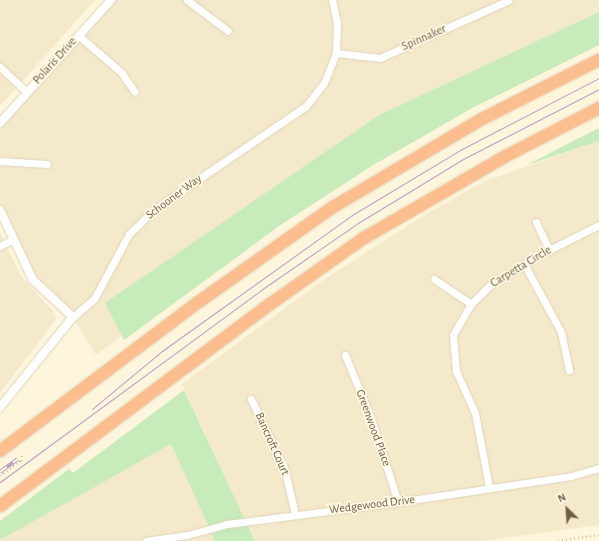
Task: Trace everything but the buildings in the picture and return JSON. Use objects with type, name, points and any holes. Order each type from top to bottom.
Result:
[{"type":"highway","points":[[0,451],[206,297],[333,207],[482,119],[599,60]]},
{"type":"highway","points":[[0,506],[263,310],[364,238],[506,156],[599,108]]},
{"type":"street","name":"Polaris Drive","points":[[0,123],[111,0]]},
{"type":"street","points":[[187,0],[228,31]]},
{"type":"street","name":"Schooner Way","points":[[0,407],[73,317],[94,299],[129,234],[156,208],[306,106],[324,83],[336,53],[337,23],[332,0]]},
{"type":"street","name":"Spinnaker","points":[[336,53],[380,58],[509,0]]},
{"type":"street","points":[[79,36],[121,72],[135,92]]},
{"type":"street","points":[[0,67],[27,92]]},
{"type":"street","points":[[0,161],[47,164]]},
{"type":"street","points":[[0,210],[33,280],[73,317]]},
{"type":"street","points":[[536,222],[549,250]]},
{"type":"street","name":"Carpetta Circle","points":[[489,487],[475,413],[456,371],[453,335],[471,304],[490,285],[549,250],[599,225]]},
{"type":"street","points":[[0,246],[13,239]]},
{"type":"street","points":[[524,264],[562,332],[569,370]]},
{"type":"street","points":[[434,279],[471,304]]},
{"type":"street","name":"Greenwood Place","points":[[345,355],[371,418],[398,502]]},
{"type":"street","name":"Bancroft Court","points":[[251,399],[284,467],[295,514]]},
{"type":"street","name":"Wedgewood Drive","points":[[146,541],[295,514],[398,502],[489,487],[571,476],[599,468]]},
{"type":"path","points":[[0,476],[21,461],[22,454]]},
{"type":"path","points":[[558,541],[599,535]]},
{"type":"shaded area","points":[[0,0],[95,0],[0,106]]},
{"type":"shaded area","points":[[111,0],[599,0],[599,12],[379,115],[106,303],[122,336],[96,355],[73,317],[33,280],[0,210],[0,123]]},
{"type":"shaded area","points":[[599,141],[599,525],[483,541],[255,541],[182,384],[322,281],[416,220],[485,181]]},
{"type":"shaded area","points":[[0,232],[21,276],[53,311],[56,319],[0,393]]},
{"type":"shaded area","points":[[171,444],[215,541],[0,541],[11,532]]},
{"type":"green space","points":[[599,12],[599,45],[474,107],[375,164],[282,224],[124,340],[105,303],[379,115]]},
{"type":"green space","points":[[599,128],[599,141],[527,165],[571,142]]},
{"type":"green space","points":[[184,390],[255,541],[215,541],[171,444],[0,540],[0,521],[69,469],[73,473]]},
{"type":"tram line","points":[[92,409],[162,351],[352,215],[460,150],[599,78]]},
{"type":"tram line","points":[[0,482],[261,290],[358,223],[465,158],[599,89]]},
{"type":"railway","points":[[0,472],[18,459]]}]
